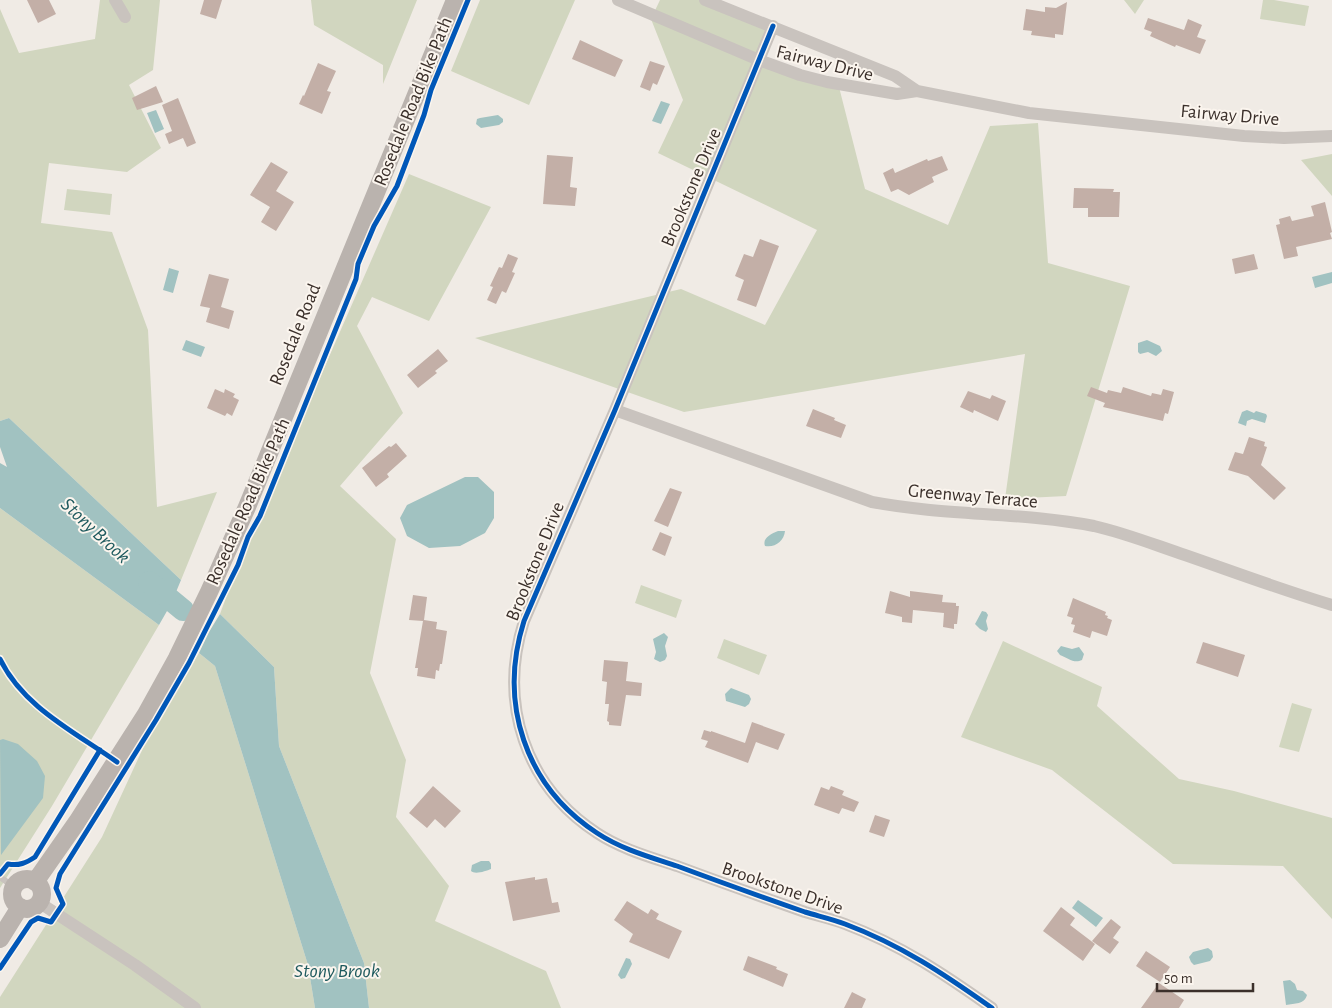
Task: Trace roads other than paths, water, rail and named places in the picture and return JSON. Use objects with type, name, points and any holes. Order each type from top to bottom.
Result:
[{"type":"street","points":[[115,0],[125,17]]},
{"type":"street","name":"Rosedale Road","points":[[35,882],[146,714],[209,592],[247,507],[455,0]]},
{"type":"street","name":"Fairway Drive","points":[[618,0],[759,60],[800,76],[827,82],[897,94],[917,91],[1029,113],[1244,136],[1284,138],[1332,136]]},
{"type":"street","name":"Fairway Drive","points":[[705,0],[895,76],[917,91]]},
{"type":"street","name":"Brookstone Drive","points":[[773,26],[528,613],[518,642],[514,676],[517,720],[523,741],[533,764],[546,785],[559,802],[578,820],[598,834],[617,844],[878,937],[943,973],[992,1008]]},
{"type":"street","name":"Greenway Terrace","points":[[614,410],[872,502],[903,508],[1066,522],[1096,527],[1125,534],[1293,593],[1332,604]]},
{"type":"street","points":[[26,879],[35,882],[39,885],[42,894],[40,903],[33,908],[24,909],[20,907],[14,901],[7,882],[17,884],[26,879]]},
{"type":"street","points":[[40,903],[143,970],[195,1008]]},
{"type":"street","points":[[0,939],[20,907]]},
{"type":"water","points":[[661,101],[670,104],[661,124],[652,121]]},
{"type":"water","points":[[156,110],[164,129],[155,133],[147,113]]},
{"type":"water","points":[[498,115],[503,119],[503,122],[499,125],[481,128],[476,124],[477,119]]},
{"type":"water","points":[[169,268],[179,271],[173,293],[163,290]]},
{"type":"water","points":[[1332,272],[1332,283],[1315,288],[1312,277]]},
{"type":"water","points":[[186,340],[205,347],[201,357],[182,350]]},
{"type":"water","points":[[1147,340],[1160,346],[1162,351],[1156,356],[1148,352],[1140,354],[1138,352],[1138,343]]},
{"type":"water","points":[[1247,410],[1266,414],[1265,423],[1252,419],[1247,421],[1246,426],[1238,423],[1242,412]]},
{"type":"water","points":[[9,418],[181,580],[171,604],[159,625],[0,508],[0,463],[7,467],[0,447],[0,421]]},
{"type":"water","points":[[465,477],[478,477],[494,492],[494,518],[485,533],[460,546],[429,548],[407,536],[400,518],[407,505]]},
{"type":"water","points":[[778,531],[785,531],[781,541],[772,546],[765,546],[766,539]]},
{"type":"water","points":[[982,611],[988,615],[986,621],[988,629],[986,632],[975,624]]},
{"type":"water","name":"Stony Brook","points":[[220,614],[274,667],[279,746],[364,963],[369,1008],[315,1008],[308,965],[215,666],[199,653]]},
{"type":"water","points":[[664,633],[668,637],[665,646],[667,656],[665,660],[660,662],[654,659],[656,652],[653,639]]},
{"type":"water","points":[[1061,646],[1072,649],[1079,647],[1084,654],[1082,660],[1074,661],[1060,655],[1057,651]]},
{"type":"water","points":[[731,688],[749,695],[751,699],[749,704],[745,707],[726,701],[725,694]]},
{"type":"water","points":[[3,739],[18,744],[37,761],[45,776],[43,798],[1,855],[0,740]]},
{"type":"water","points":[[481,861],[489,861],[491,869],[478,873],[471,871],[472,865]]},
{"type":"water","points":[[1078,900],[1103,918],[1096,927],[1072,908]]},
{"type":"water","points":[[1208,948],[1212,951],[1213,957],[1210,961],[1194,965],[1191,962],[1189,957],[1193,952]]},
{"type":"water","points":[[626,958],[630,959],[632,964],[625,978],[621,979],[618,975]]},
{"type":"water","points":[[1290,980],[1295,984],[1297,990],[1303,991],[1307,995],[1301,1002],[1286,1005],[1283,981]]},
{"type":"waterway","name":"Stony Brook","points":[[149,582],[183,610]]}]
